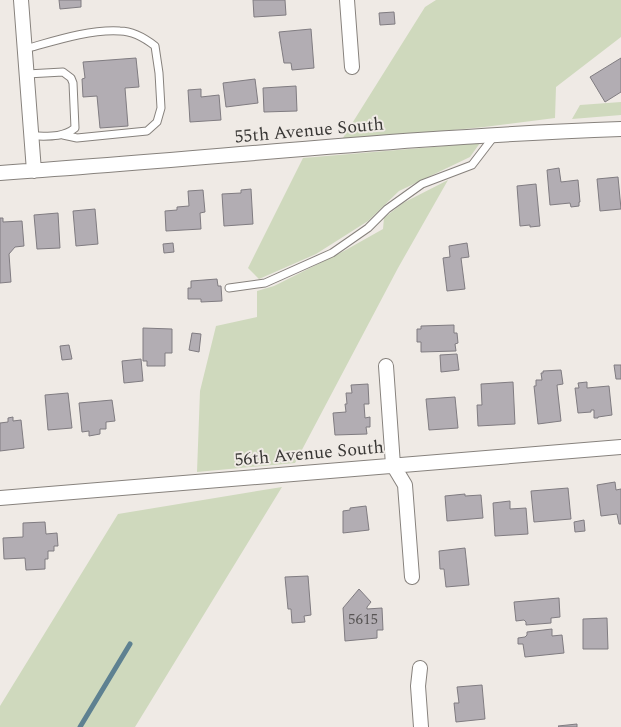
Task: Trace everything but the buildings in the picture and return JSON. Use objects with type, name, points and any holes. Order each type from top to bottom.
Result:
[{"type":"street","points":[[21,0],[34,171]]},
{"type":"street","points":[[347,0],[352,67]]},
{"type":"street","name":"55th Avenue South","points":[[0,174],[342,146],[621,128]]},
{"type":"street","points":[[386,366],[393,465],[405,485],[412,578]]},
{"type":"street","name":"56th Avenue South","points":[[0,498],[621,446]]},
{"type":"street","points":[[420,668],[418,686],[421,727]]},
{"type":"lane","points":[[25,49],[91,33],[121,31],[136,34],[156,46],[160,73],[161,108],[157,122],[147,131],[77,138],[63,135],[32,136]]},
{"type":"lane","points":[[27,74],[63,72],[71,78],[73,83],[75,128],[63,135]]},
{"type":"lane","points":[[229,288],[265,283],[332,253],[368,228],[387,208],[422,184],[472,165],[496,135]]},
{"type":"green space","points":[[436,0],[621,0],[621,37],[556,87],[555,118],[341,141],[425,7]]},
{"type":"green space","points":[[621,102],[621,115],[572,119],[580,105]]},
{"type":"green space","points":[[480,143],[470,157],[399,191],[368,221],[316,254],[259,279],[248,268],[303,158]]},
{"type":"green space","points":[[448,180],[398,268],[295,463],[197,472],[200,391],[216,326],[257,317],[257,291],[274,286],[383,229],[384,218],[403,203]]},
{"type":"green space","points":[[282,487],[135,727],[0,727],[0,706],[118,514]]},
{"type":"waterway","points":[[80,727],[130,644]]}]
